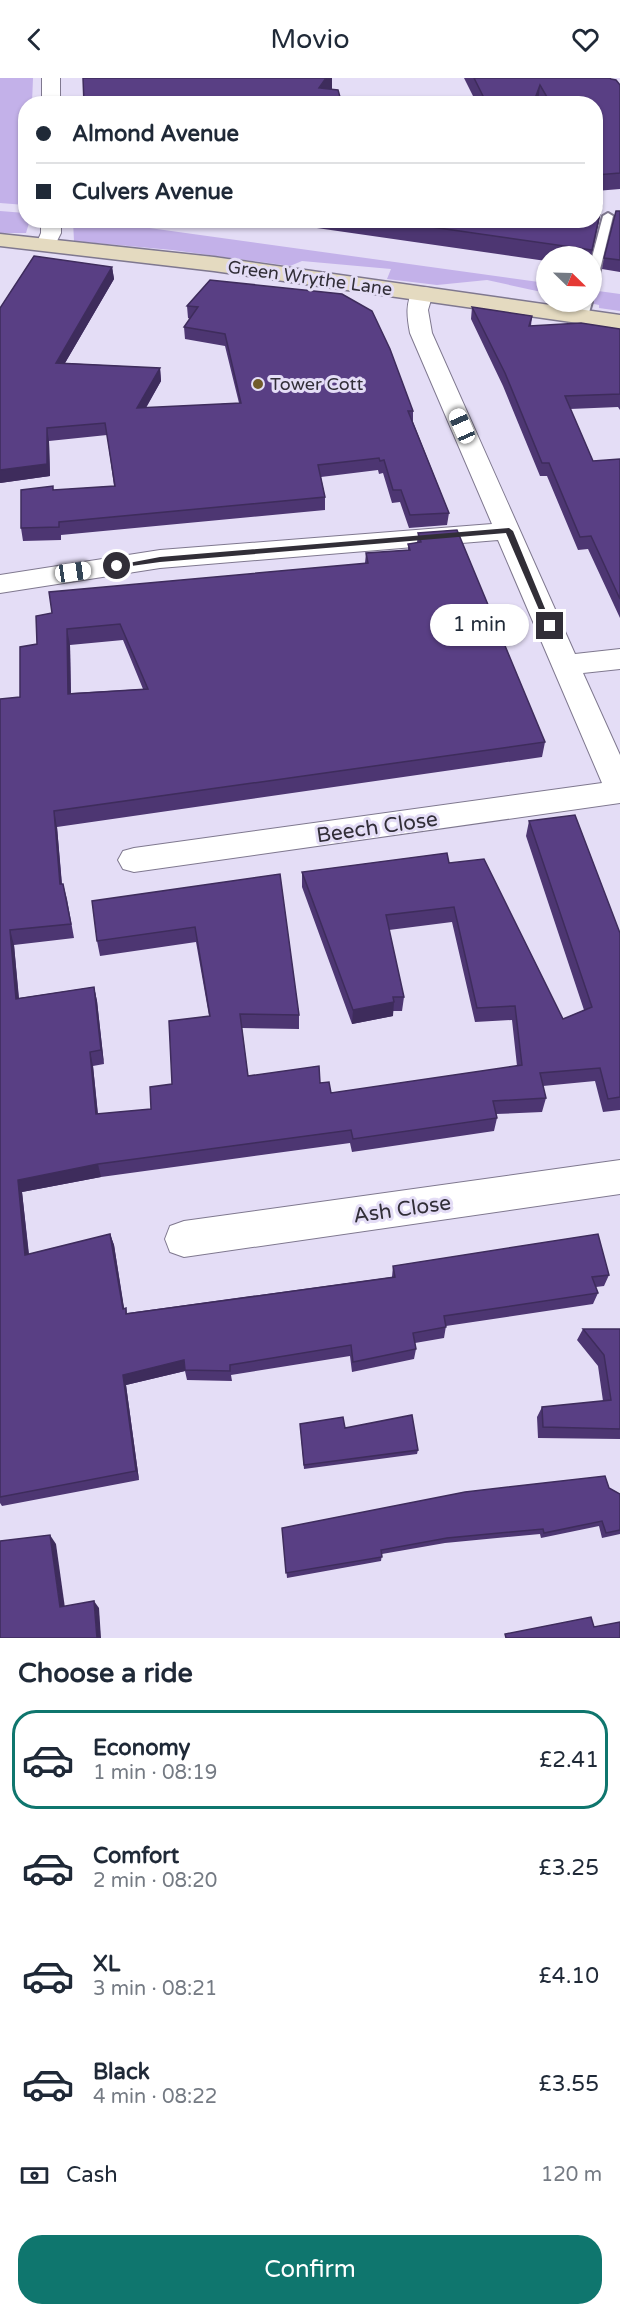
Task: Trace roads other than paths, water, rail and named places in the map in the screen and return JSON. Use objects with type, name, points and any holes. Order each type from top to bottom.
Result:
[{"type":"street","points":[[51,78],[51,96]]},
{"type":"street","points":[[46,245],[51,228]]},
{"type":"street","name":"Green Wrythe Lane","points":[[0,240],[214,264],[422,293],[536,304]]},
{"type":"street","points":[[422,293],[417,310],[421,333],[567,664],[620,791]]},
{"type":"street","name":"Green Wrythe Lane","points":[[592,312],[620,322]]},
{"type":"street","points":[[0,584],[160,559],[509,531]]},
{"type":"street","points":[[567,664],[620,659]]},
{"type":"street","name":"Beech Close","points":[[134,860],[620,791]]},
{"type":"street","name":"Ash Close","points":[[184,1239],[620,1177]]},
{"type":"lane","points":[[603,216],[620,218]]},
{"type":"lane","points":[[600,246],[608,216]]},
{"type":"place","name":"Tower Cott","points":[[258,384]]}]
